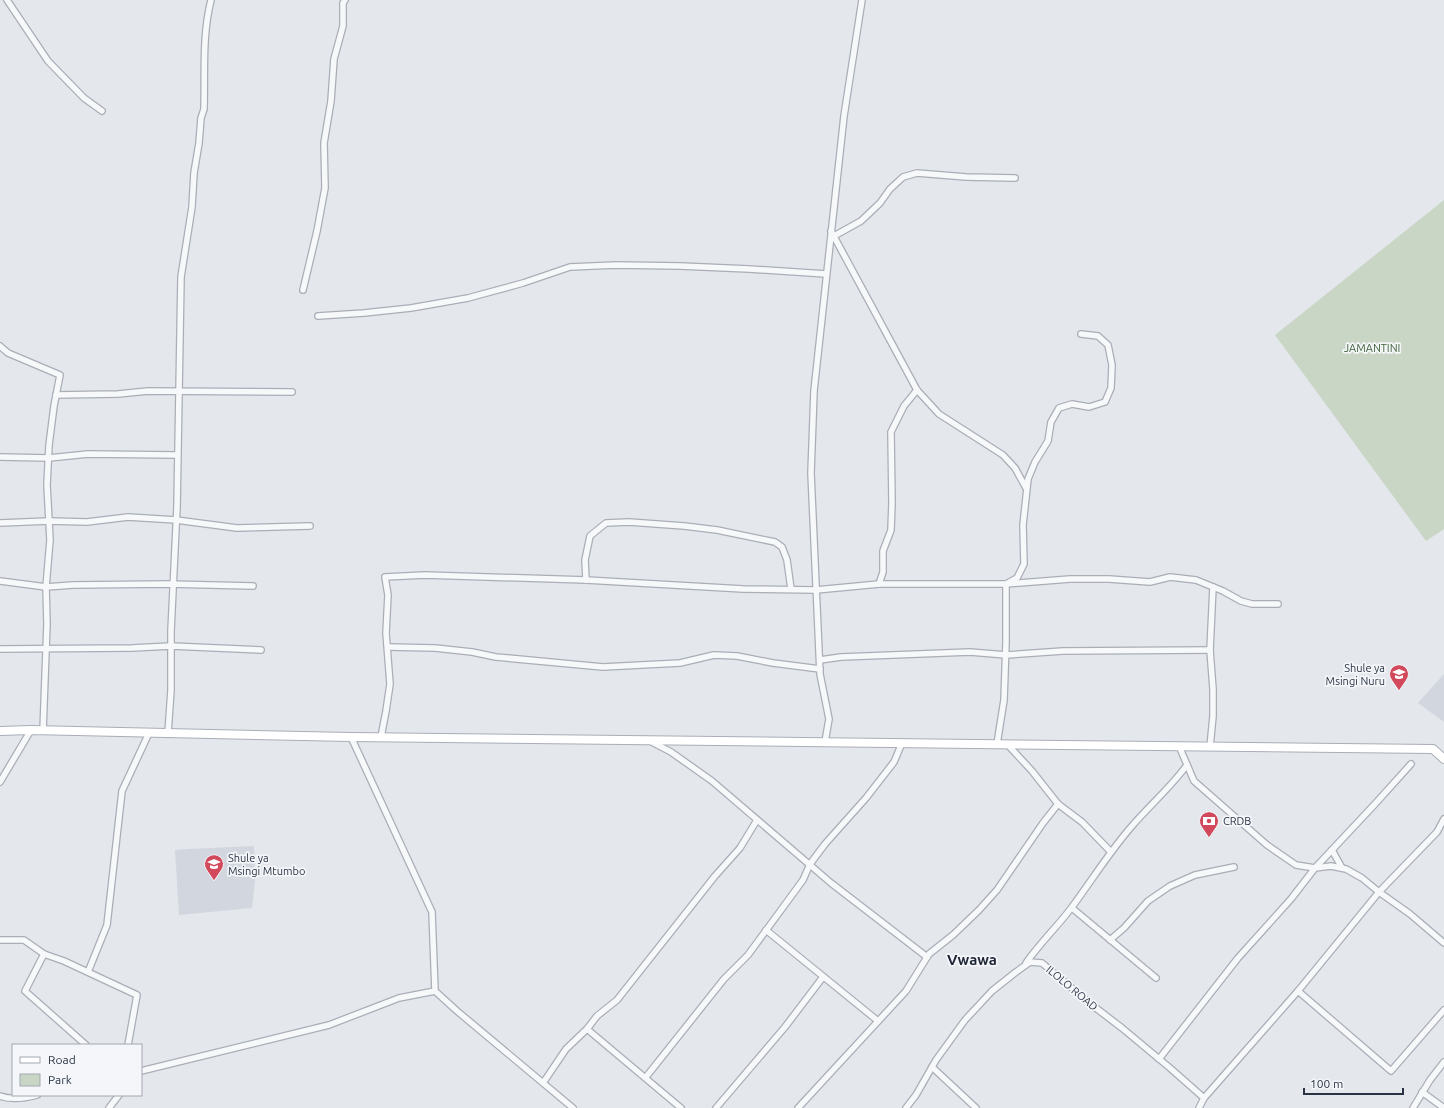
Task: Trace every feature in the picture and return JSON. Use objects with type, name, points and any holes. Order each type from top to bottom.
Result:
[{"type":"street","points":[[7,0],[48,61],[84,98],[102,111]]},
{"type":"street","points":[[168,733],[171,690],[171,646],[176,520],[181,277],[192,207],[194,173],[200,143],[201,118],[204,109],[204,37],[211,0]]},
{"type":"street","points":[[303,290],[317,231],[325,188],[324,143],[331,101],[334,59],[343,26],[343,3],[345,0]]},
{"type":"street","points":[[825,742],[829,719],[820,669],[811,473],[813,406],[844,116],[862,0]]},
{"type":"street","points":[[832,233],[861,221],[880,203],[890,189],[903,177],[917,173],[966,177],[1015,178]]},
{"type":"street","points":[[832,233],[918,390],[939,414],[1003,455],[1015,468],[1026,488]]},
{"type":"street","points":[[318,316],[411,308],[468,298],[523,283],[570,267],[616,265],[680,266],[826,274]]},
{"type":"street","points":[[1006,584],[1017,578],[1024,564],[1023,525],[1026,488],[1035,462],[1048,441],[1051,422],[1059,408],[1072,404],[1089,407],[1105,402],[1111,388],[1112,365],[1108,346],[1098,336],[1081,334]]},
{"type":"street","points":[[0,346],[8,353],[60,375],[56,395],[47,485],[50,540],[46,587],[46,648],[43,731]]},
{"type":"street","points":[[879,584],[883,572],[883,551],[891,530],[891,432],[904,406],[918,390]]},
{"type":"street","points":[[56,395],[118,394],[148,391],[292,392]]},
{"type":"street","points":[[0,457],[49,458],[88,454],[177,455]]},
{"type":"street","points":[[0,523],[49,521],[87,522],[128,517],[176,520],[237,528],[310,526]]},
{"type":"street","points":[[586,580],[585,560],[590,536],[606,524],[629,522],[717,530],[775,542],[782,547],[787,560],[791,589]]},
{"type":"street","points":[[381,737],[390,684],[386,633],[388,595],[384,577],[425,575],[586,580],[743,589],[816,590],[879,584],[1006,584],[1070,579],[1109,579],[1150,582],[1170,577],[1196,580],[1241,601],[1252,604],[1278,604]]},
{"type":"street","points":[[0,581],[46,587],[73,585],[174,584],[253,586]]},
{"type":"street","points":[[997,744],[1004,700],[1006,655],[1006,584]]},
{"type":"street","points":[[1210,747],[1213,716],[1213,689],[1210,650],[1213,587]]},
{"type":"street","points":[[0,650],[171,646],[261,650]]},
{"type":"street","points":[[388,647],[435,648],[472,652],[496,657],[603,667],[680,663],[714,655],[737,656],[820,669]]},
{"type":"street","points":[[820,660],[841,657],[970,652],[1006,655],[1063,651],[1210,650]]},
{"type":"street","points":[[0,782],[31,730]]},
{"type":"street","points":[[0,731],[31,730],[351,737],[1432,749],[1444,759]]},
{"type":"street","points":[[88,972],[107,925],[122,791],[149,733]]},
{"type":"street","points":[[351,737],[432,912],[435,991],[573,1108]]},
{"type":"street","points":[[648,740],[671,752],[712,781],[831,883],[927,957]]},
{"type":"street","points":[[646,1077],[724,979],[748,954],[803,880],[810,864],[825,844],[866,798],[894,762],[902,743]]},
{"type":"street","points":[[1007,744],[1032,771],[1058,804],[1082,822],[1111,852]]},
{"type":"street","points":[[1179,746],[1194,781],[1267,845],[1296,866],[1315,868],[1331,866],[1346,869],[1362,878],[1410,914],[1444,943]]},
{"type":"street","points":[[1159,1059],[1238,958],[1291,899],[1315,868],[1411,764]]},
{"type":"street","points":[[1023,967],[1072,908],[1111,852],[1131,827],[1175,781],[1187,765]]},
{"type":"street","points":[[798,1108],[906,990],[927,957],[979,910],[997,890],[1043,823],[1058,804]]},
{"type":"street","points":[[1199,1108],[1204,1098],[1298,991],[1379,892],[1437,832],[1444,819]]},
{"type":"street","points":[[543,1083],[566,1049],[597,1016],[617,1000],[714,876],[740,848],[757,820]]},
{"type":"street","points":[[1332,850],[1342,868]]},
{"type":"street","points":[[1110,940],[1124,928],[1148,901],[1170,886],[1195,875],[1234,867]]},
{"type":"street","points":[[1072,908],[1156,978]]},
{"type":"street","points":[[766,930],[878,1021]]},
{"type":"street","points":[[0,940],[24,940],[44,954],[64,961],[137,995],[128,1044]]},
{"type":"street","points":[[44,954],[26,991],[85,1044]]},
{"type":"street","name":"ILOLO ROAD","points":[[906,1108],[916,1095],[932,1067],[965,1020],[992,992],[1030,962],[1042,962],[1204,1098]]},
{"type":"street","points":[[716,1108],[785,1027],[823,977]]},
{"type":"street","points":[[142,1071],[329,1025],[399,998],[435,991]]},
{"type":"street","points":[[1298,991],[1391,1071],[1444,1010]]},
{"type":"street","points":[[587,1028],[681,1108]]},
{"type":"street","points":[[1413,1108],[1430,1080],[1444,1062]]},
{"type":"street","points":[[932,1067],[976,1108]]},
{"type":"street","points":[[1422,1092],[1444,1108]]},
{"type":"street","points":[[0,1096],[5,1098],[34,1096]]},
{"type":"street","points":[[109,1108],[118,1096]]},
{"type":"shaded area","points":[[1444,674],[1444,722],[1418,703]]},
{"type":"shaded area","points":[[254,846],[255,882],[252,908],[179,915],[175,850]]},
{"type":"green space","name":"JAMANTINI","points":[[1444,200],[1444,529],[1426,541],[1275,335]]},
{"type":"place","name":"Shule ya Msingi Nuru","points":[[1399,691]]},
{"type":"place","name":"CRDB","points":[[1209,838]]},
{"type":"place","name":"Shule ya Msingi Mtumbo","points":[[214,881]]},
{"type":"district","name":"Vwawa","points":[[972,959]]}]
